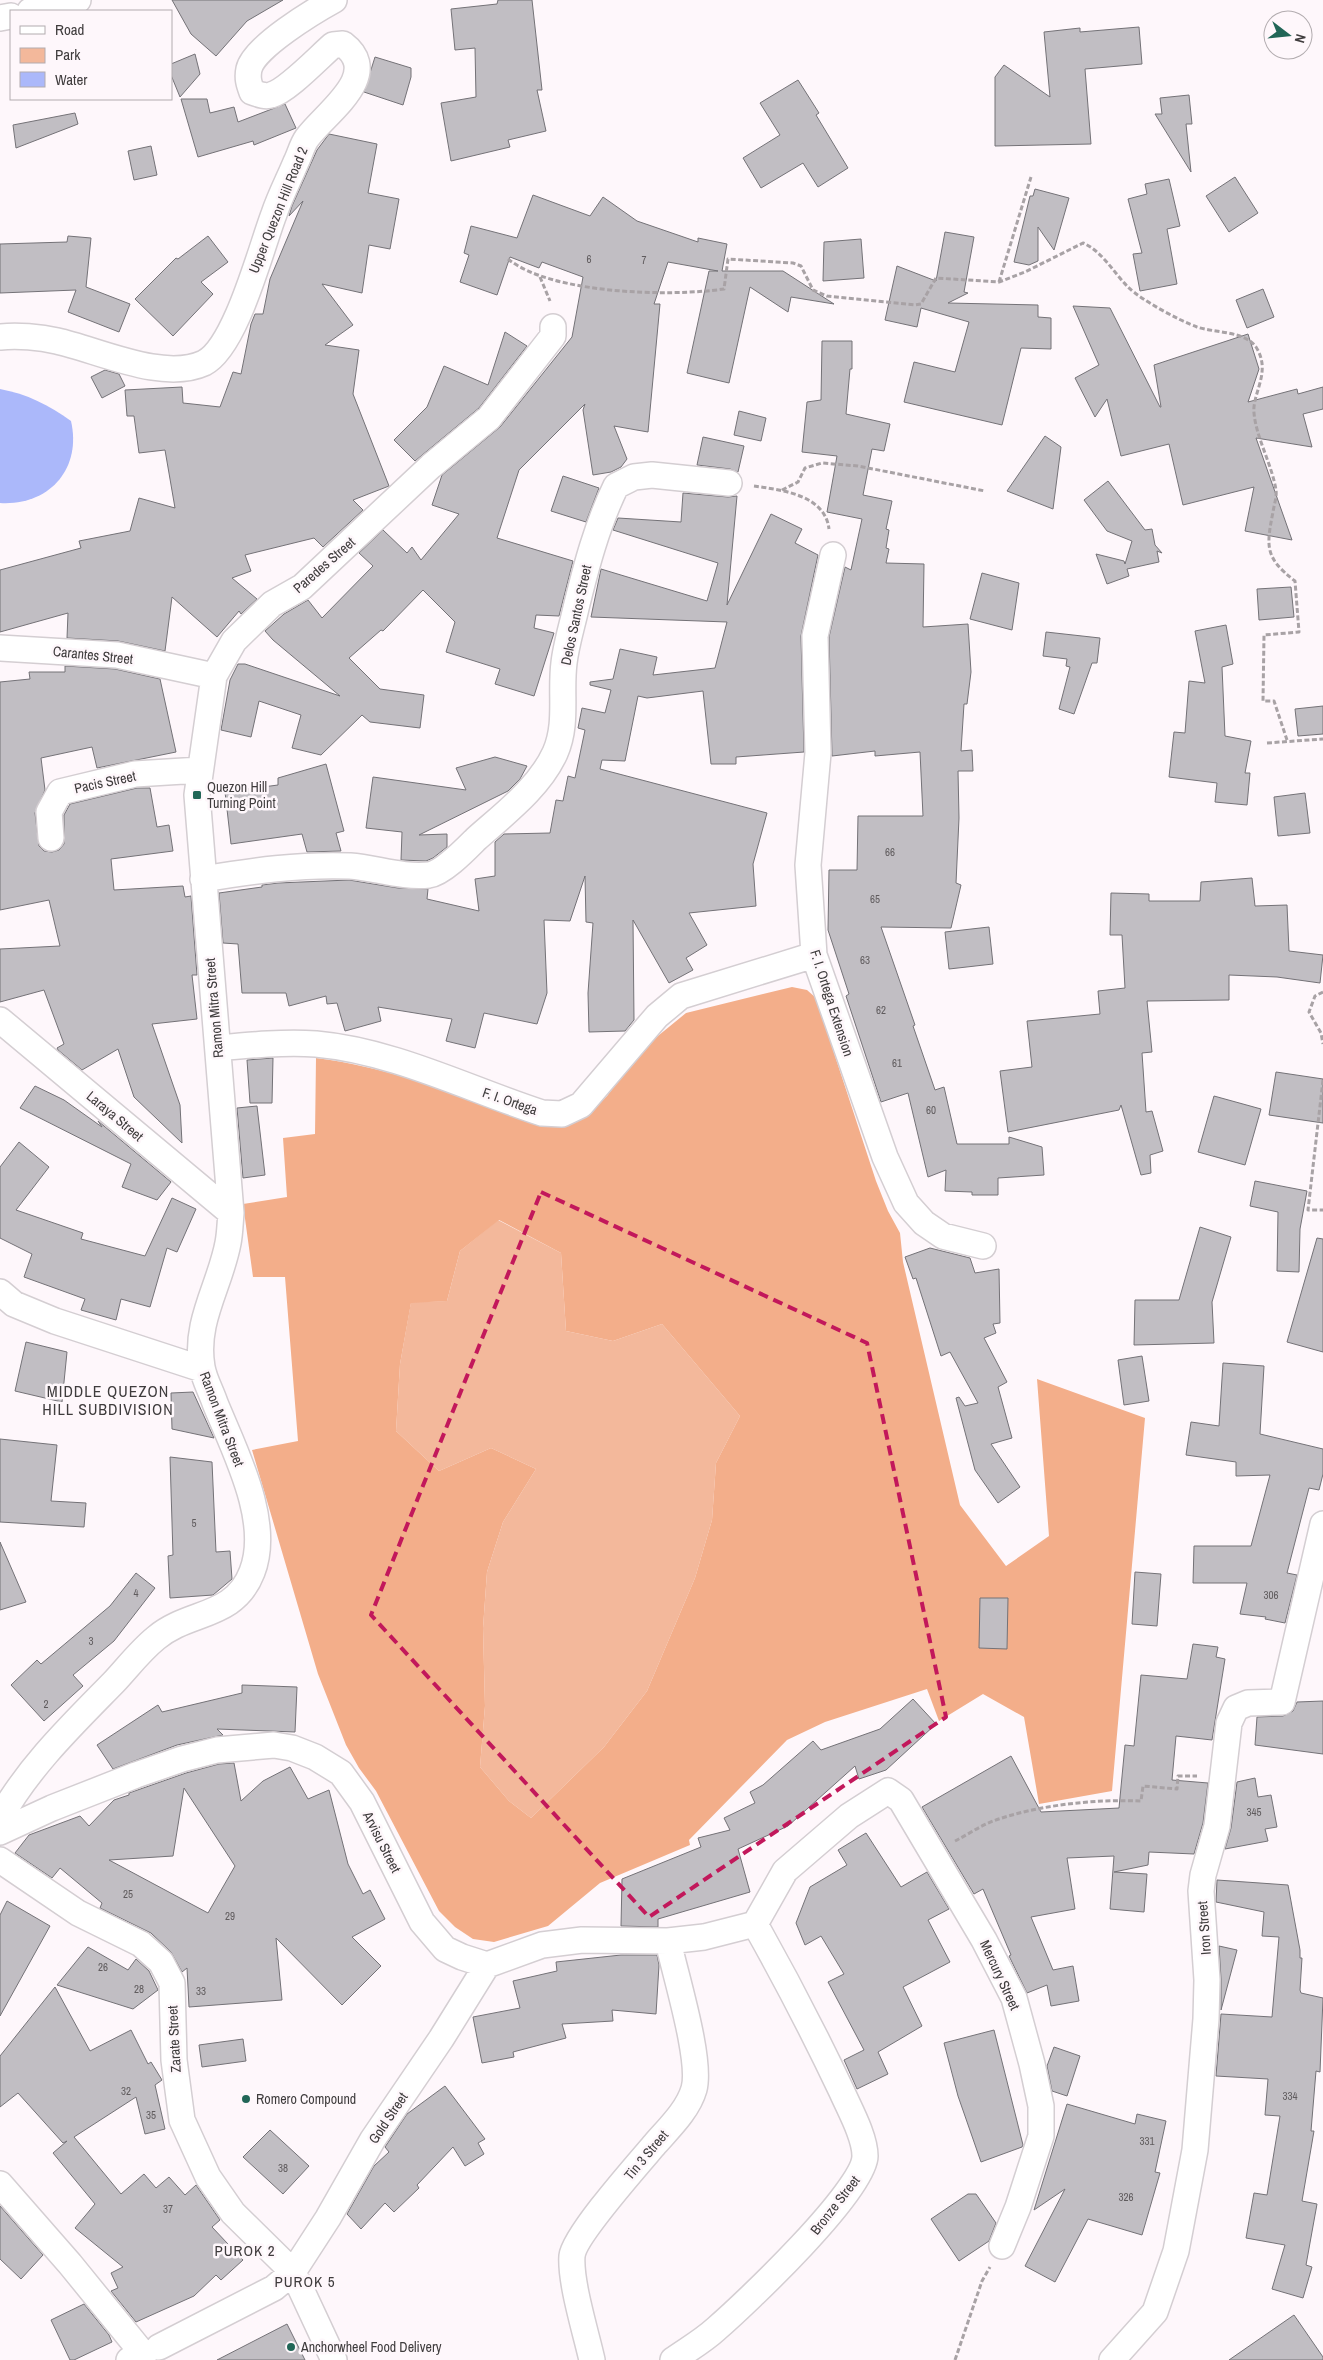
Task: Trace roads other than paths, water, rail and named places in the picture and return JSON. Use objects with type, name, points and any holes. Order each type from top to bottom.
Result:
[{"type":"street","points":[[34,10],[78,0]]},
{"type":"street","name":"Upper Quezon Hill Road 2","points":[[0,337],[55,340],[145,365],[181,370],[205,362],[223,345],[237,318],[275,212],[306,139],[350,92],[357,76],[357,63],[354,52],[344,44],[333,45],[283,89],[271,95],[252,92],[248,81],[249,67],[260,52],[303,18],[334,0]]},
{"type":"street","name":"Paredes Street","points":[[204,879],[197,795],[200,770],[214,676],[234,641],[272,604],[302,588],[431,466],[489,418],[553,336],[553,327]]},
{"type":"street","name":"Delos Santos Street","points":[[204,879],[288,866],[327,865],[353,866],[414,875],[431,875],[451,862],[522,798],[555,753],[562,730],[563,664],[588,560],[616,486],[634,477],[652,475],[729,483]]},
{"type":"street","name":"F. I. Ortega Extension","points":[[832,555],[815,636],[818,753],[808,865],[814,955],[885,1157],[906,1203],[924,1223],[943,1236],[983,1246]]},
{"type":"street","name":"Carantes Street","points":[[0,648],[117,655],[214,676]]},
{"type":"street","name":"Pacis Street","points":[[51,838],[49,812],[60,792],[135,774],[200,770]]},
{"type":"street","name":"Ramon Mitra Street","points":[[0,1818],[64,1731],[157,1636],[182,1623],[229,1604],[242,1592],[252,1572],[259,1547],[248,1486],[202,1369],[199,1344],[204,1318],[229,1242],[231,1213],[204,879]]},
{"type":"street","name":"F. I. Ortega","points":[[218,1048],[286,1043],[353,1050],[421,1069],[542,1113],[562,1114],[581,1105],[657,1016],[681,996],[814,955]]},
{"type":"street","name":"Laraya Street","points":[[0,1020],[231,1213]]},
{"type":"street","points":[[0,1292],[14,1304],[55,1321],[202,1369]]},
{"type":"street","name":"Iron Street","points":[[1112,2360],[1155,2312],[1176,2251],[1195,2150],[1201,2094],[1206,2009],[1206,1971],[1201,1891],[1217,1826],[1229,1724],[1236,1708],[1248,1703],[1282,1702],[1323,1524]]},
{"type":"street","name":"Arvisu Street","points":[[0,1832],[52,1808],[182,1759],[226,1749],[274,1745],[292,1748],[315,1758],[340,1773],[362,1802],[422,1922],[445,1949],[487,1965]]},
{"type":"street","name":"Mercury Street","points":[[755,1924],[784,1871],[849,1816],[888,1792],[900,1800],[984,1940],[1014,1998],[1032,2064],[1041,2106],[1041,2136],[1018,2207],[1002,2246]]},
{"type":"street","name":"Zarate Street","points":[[0,1860],[78,1913],[140,1944],[162,1962],[172,1983],[174,2060],[182,2120],[208,2177],[233,2213],[293,2272]]},
{"type":"street","points":[[487,1965],[542,1945],[582,1940],[668,1941],[704,1937],[755,1924]]},
{"type":"street","name":"Bronze Street","points":[[672,2360],[714,2331],[805,2242],[856,2178],[865,2156],[858,2127],[808,2019],[755,1924]]},
{"type":"street","name":"Tin 3 Street","points":[[592,2360],[572,2271],[572,2254],[584,2232],[681,2114],[694,2090],[696,2064],[668,1941]]},
{"type":"street","name":"Gold Street","points":[[144,2354],[274,2288],[293,2272],[328,2218],[373,2139],[441,2039],[487,1965]]},
{"type":"street","points":[[0,2184],[70,2264],[144,2354]]},
{"type":"street","points":[[293,2272],[334,2360]]},
{"type":"water","points":[[0,389],[37,401],[71,421],[73,438],[71,454],[66,469],[58,481],[47,491],[33,498],[18,502],[0,503]]},
{"type":"place","name":"Quezon Hill Turning Point","points":[[197,795]]},
{"type":"place","name":"Romero Compound","points":[[246,2099]]},
{"type":"place","name":"Anchorwheel Food Delivery","points":[[291,2347]]},
{"type":"district","name":"MIDDLE QUEZON HILL SUBDIVISION","points":[[108,1400]]},
{"type":"district","name":"PUROK 2","points":[[245,2251]]},
{"type":"district","name":"PUROK 5","points":[[305,2282]]}]
